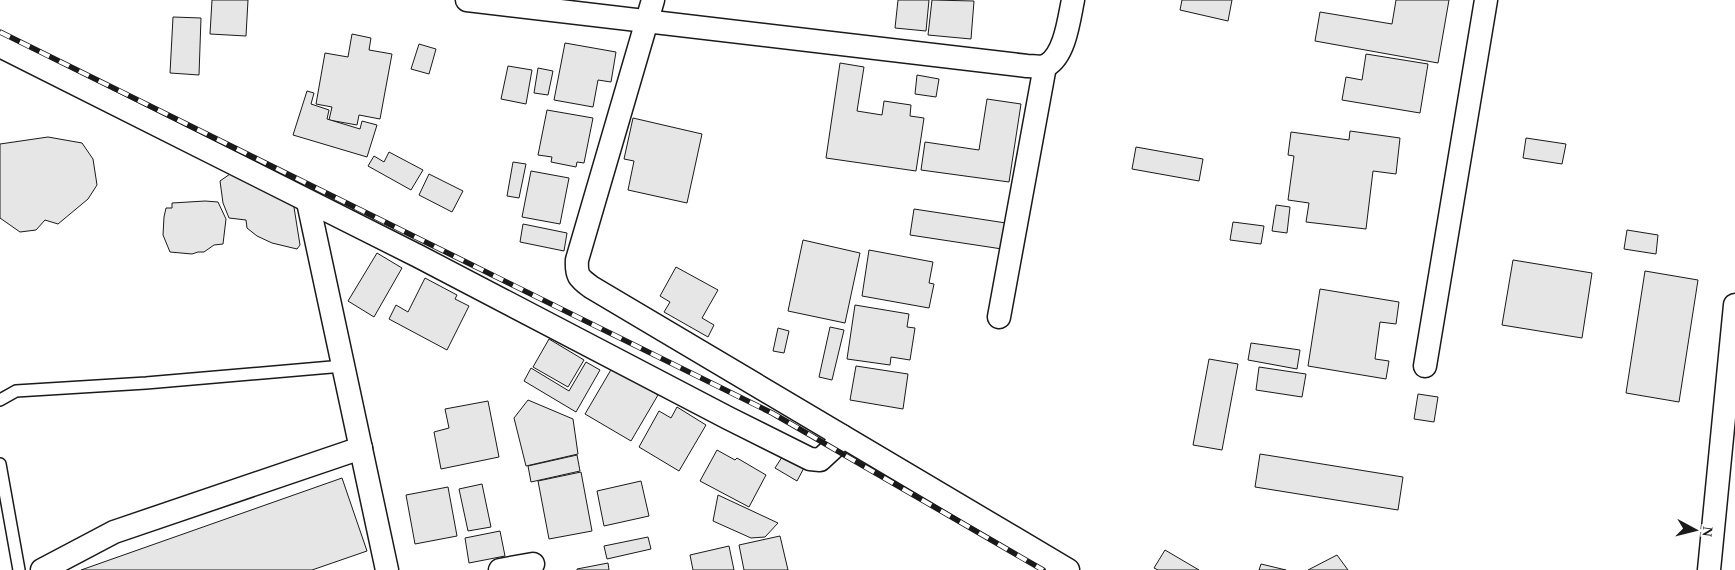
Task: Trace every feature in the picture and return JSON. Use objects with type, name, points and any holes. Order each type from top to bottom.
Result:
[{"type":"street","points":[[467,0],[1027,66],[1045,66],[1056,58],[1062,45],[1073,0]]},
{"type":"street","points":[[652,0],[577,260],[579,278],[591,287],[1068,570]]},
{"type":"street","points":[[1425,366],[1486,0]]},
{"type":"street","points":[[0,46],[418,256],[810,459],[820,460],[842,436]]},
{"type":"street","points":[[999,317],[1045,66]]},
{"type":"street","points":[[308,202],[387,570]]},
{"type":"street","points":[[1709,570],[1735,305]]},
{"type":"street","points":[[42,570],[114,532],[361,448]]},
{"type":"street","points":[[500,570],[533,564]]},
{"type":"lane","points":[[0,400],[16,391],[146,383],[343,366]]},
{"type":"lane","points":[[0,464],[19,570]]},
{"type":"building","points":[[212,0],[248,0],[246,36],[210,34]]},
{"type":"building","points":[[898,0],[929,0],[926,31],[895,28]]},
{"type":"building","points":[[932,0],[974,1],[971,39],[928,35]]},
{"type":"building","points":[[1182,0],[1232,0],[1228,21],[1180,10]]},
{"type":"building","points":[[1396,0],[1449,0],[1438,63],[1315,41],[1320,12],[1392,24]]},
{"type":"building","points":[[173,17],[201,18],[199,75],[170,73]]},
{"type":"building","points":[[352,34],[371,38],[369,50],[392,54],[380,119],[359,115],[357,125],[329,120],[332,107],[316,104],[325,53],[348,57]]},
{"type":"building","points":[[565,43],[616,52],[611,82],[598,80],[593,107],[554,100]]},
{"type":"building","points":[[419,44],[436,49],[429,74],[411,69]]},
{"type":"building","points":[[1366,54],[1428,64],[1420,113],[1342,100],[1346,77],[1362,80]]},
{"type":"building","points":[[840,63],[864,67],[857,111],[882,115],[884,101],[911,105],[910,116],[924,118],[916,171],[826,158]]},
{"type":"building","points":[[508,66],[532,70],[526,104],[501,99]]},
{"type":"building","points":[[538,68],[553,71],[548,95],[534,93]]},
{"type":"building","points":[[917,75],[939,79],[936,97],[915,94]]},
{"type":"building","points":[[307,91],[314,93],[311,104],[329,110],[327,119],[360,129],[362,121],[377,125],[367,157],[293,135]]},
{"type":"building","points":[[987,99],[1021,104],[1009,182],[921,170],[925,142],[979,150]]},
{"type":"building","points":[[547,110],[593,118],[584,163],[577,162],[576,167],[551,162],[552,157],[538,155]]},
{"type":"building","points":[[633,118],[702,134],[687,203],[628,190],[634,161],[624,159]]},
{"type":"building","points":[[1350,131],[1400,138],[1396,174],[1373,171],[1366,229],[1306,222],[1309,203],[1288,200],[1294,156],[1288,155],[1291,132],[1349,140]]},
{"type":"building","points":[[48,137],[82,143],[93,159],[97,185],[88,199],[58,224],[45,220],[36,230],[20,232],[0,218],[0,144]]},
{"type":"building","points":[[1526,138],[1566,144],[1562,164],[1523,158]]},
{"type":"building","points":[[1136,147],[1203,159],[1199,181],[1132,169]]},
{"type":"building","points":[[389,152],[423,170],[411,190],[368,166],[374,156],[384,162]]},
{"type":"building","points":[[513,162],[526,164],[519,198],[507,196]]},
{"type":"building","points":[[531,171],[569,178],[560,224],[522,217]]},
{"type":"building","points":[[230,174],[293,201],[300,245],[297,249],[272,243],[257,236],[247,228],[246,220],[229,218],[223,203],[220,181]]},
{"type":"building","points":[[429,174],[463,191],[452,212],[419,195]]},
{"type":"building","points":[[218,202],[226,219],[223,244],[214,245],[204,252],[192,254],[170,252],[163,235],[166,208],[172,208],[172,203]]},
{"type":"building","points":[[1276,205],[1290,207],[1287,233],[1272,231]]},
{"type":"building","points":[[914,209],[1006,223],[1002,249],[910,235]]},
{"type":"building","points":[[1233,222],[1264,226],[1261,244],[1230,240]]},
{"type":"building","points":[[523,224],[567,233],[564,251],[520,242]]},
{"type":"building","points":[[1627,230],[1658,235],[1656,254],[1624,249]]},
{"type":"building","points":[[803,240],[860,253],[845,323],[788,311]]},
{"type":"building","points":[[869,250],[933,262],[929,283],[934,284],[929,308],[862,296]]},
{"type":"building","points":[[377,253],[402,268],[374,317],[348,301]]},
{"type":"building","points":[[1513,260],[1592,273],[1582,338],[1502,325]]},
{"type":"building","points":[[676,267],[718,290],[702,318],[714,325],[708,337],[664,312],[670,302],[660,296]]},
{"type":"building","points":[[1645,271],[1698,280],[1679,402],[1626,393]]},
{"type":"building","points":[[425,278],[457,295],[455,299],[469,306],[447,350],[389,319],[396,305],[408,312]]},
{"type":"building","points":[[1320,289],[1399,302],[1396,324],[1380,322],[1375,359],[1389,361],[1386,379],[1308,366]]},
{"type":"building","points":[[855,305],[909,314],[907,327],[915,328],[910,360],[891,357],[890,365],[847,359]]},
{"type":"building","points":[[830,327],[844,330],[832,380],[819,377]]},
{"type":"building","points":[[778,328],[789,331],[784,353],[773,351]]},
{"type":"building","points":[[549,339],[584,360],[568,387],[533,367]]},
{"type":"building","points":[[1251,343],[1300,350],[1297,369],[1248,360]]},
{"type":"building","points":[[1209,359],[1238,364],[1222,450],[1193,445]]},
{"type":"building","points":[[586,362],[600,370],[576,412],[524,381],[531,368],[569,391]]},
{"type":"building","points":[[856,366],[908,374],[903,409],[850,400]]},
{"type":"building","points":[[1259,367],[1306,374],[1302,397],[1256,390]]},
{"type":"building","points":[[612,368],[658,395],[631,441],[585,414]]},
{"type":"building","points":[[1418,394],[1438,397],[1434,422],[1414,419]]},
{"type":"building","points":[[528,400],[573,419],[578,454],[526,466],[514,418]]},
{"type":"building","points":[[488,401],[499,457],[441,469],[434,432],[449,428],[445,409]]},
{"type":"building","points":[[677,407],[706,425],[679,471],[639,447],[659,411],[671,418]]},
{"type":"building","points":[[717,450],[735,460],[737,458],[766,475],[749,507],[700,481]]},
{"type":"building","points":[[784,454],[805,466],[797,481],[775,468]]},
{"type":"building","points":[[1260,454],[1403,477],[1398,510],[1255,487]]},
{"type":"building","points":[[577,455],[580,471],[531,482],[528,466]]},
{"type":"building","points":[[581,472],[592,531],[549,539],[538,481]]},
{"type":"building","points":[[342,478],[367,551],[312,570],[81,570]]},
{"type":"building","points":[[641,481],[649,516],[604,526],[597,491]]},
{"type":"building","points":[[482,484],[491,527],[468,531],[459,489]]},
{"type":"building","points":[[448,487],[457,536],[415,544],[406,495]]},
{"type":"building","points":[[718,495],[778,523],[765,537],[751,538],[713,521]]},
{"type":"building","points":[[500,531],[505,556],[469,563],[465,538]]},
{"type":"building","points":[[780,536],[788,570],[744,570],[739,545]]},
{"type":"building","points":[[648,537],[651,549],[607,559],[604,546]]},
{"type":"building","points":[[729,546],[734,570],[693,570],[690,555]]},
{"type":"building","points":[[1165,550],[1199,570],[1158,570],[1154,568]]},
{"type":"building","points":[[1337,555],[1348,570],[1308,570]]},
{"type":"building","points":[[608,563],[609,570],[577,570],[577,569]]},
{"type":"building","points":[[1261,564],[1286,570],[1259,570]]},
{"type":"railway","points":[[0,32],[772,413],[1043,570]]}]
